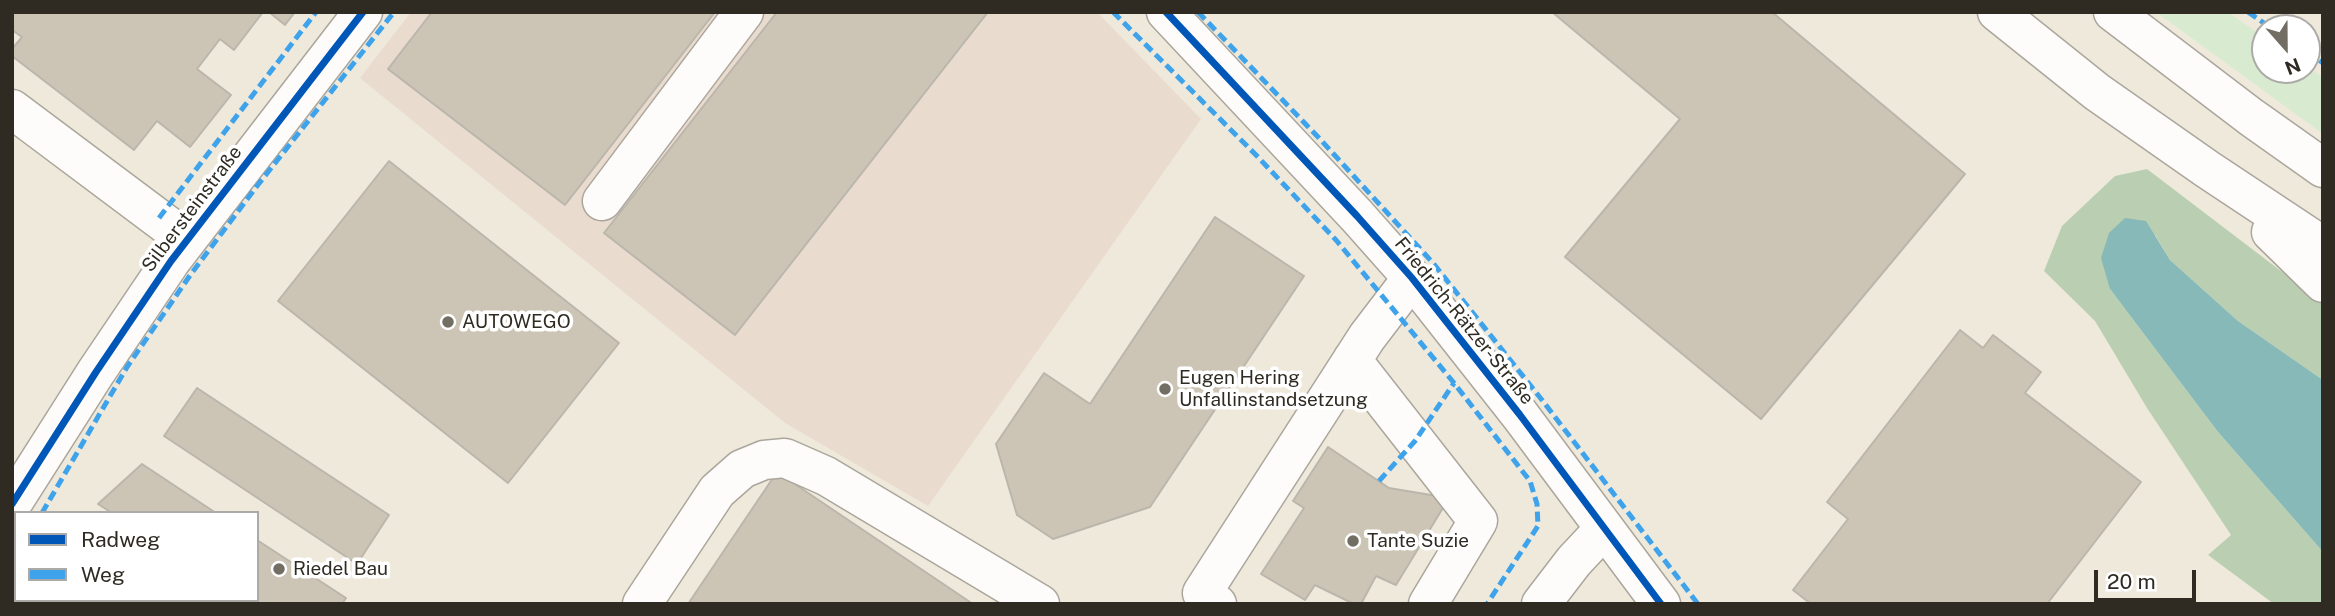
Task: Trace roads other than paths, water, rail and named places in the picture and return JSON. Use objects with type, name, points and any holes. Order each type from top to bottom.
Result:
[{"type":"main road","name":"Silbersteinstraße","points":[[12,504],[96,372],[187,240],[363,12]]},
{"type":"main road","points":[[602,201],[744,12]]},
{"type":"main road","name":"Friedrich-Rätzer-Straße","points":[[1166,12],[1412,278],[1520,415],[1661,604]]},
{"type":"main road","points":[[1997,12],[2097,92],[2323,246]]},
{"type":"main road","points":[[2113,12],[2323,168]]},
{"type":"main road","name":"Silbersteinstraße","points":[[12,109],[187,240]]},
{"type":"main road","points":[[2207,169],[2323,283]]},
{"type":"main road","points":[[1217,604],[1202,593],[1352,360],[1412,278]]},
{"type":"main road","points":[[1352,360],[1478,521],[1428,604]]},
{"type":"main road","points":[[642,604],[717,491],[742,469],[764,460],[785,458],[826,476],[1040,604]]},
{"type":"main road","points":[[1541,604],[1574,561],[1604,529]]},
{"type":"water","points":[[2125,218],[2146,221],[2170,260],[2238,321],[2323,380],[2323,552],[2218,432],[2110,289],[2101,258],[2109,233]]},
{"type":"place","name":"AUTOWEGO","points":[[448,322]]},
{"type":"place","name":"Eugen Hering Unfallinstandsetzung","points":[[1165,389]]},
{"type":"place","name":"Tante Suzie","points":[[1353,541]]},
{"type":"place","name":"Riedel Bau","points":[[279,569]]}]
